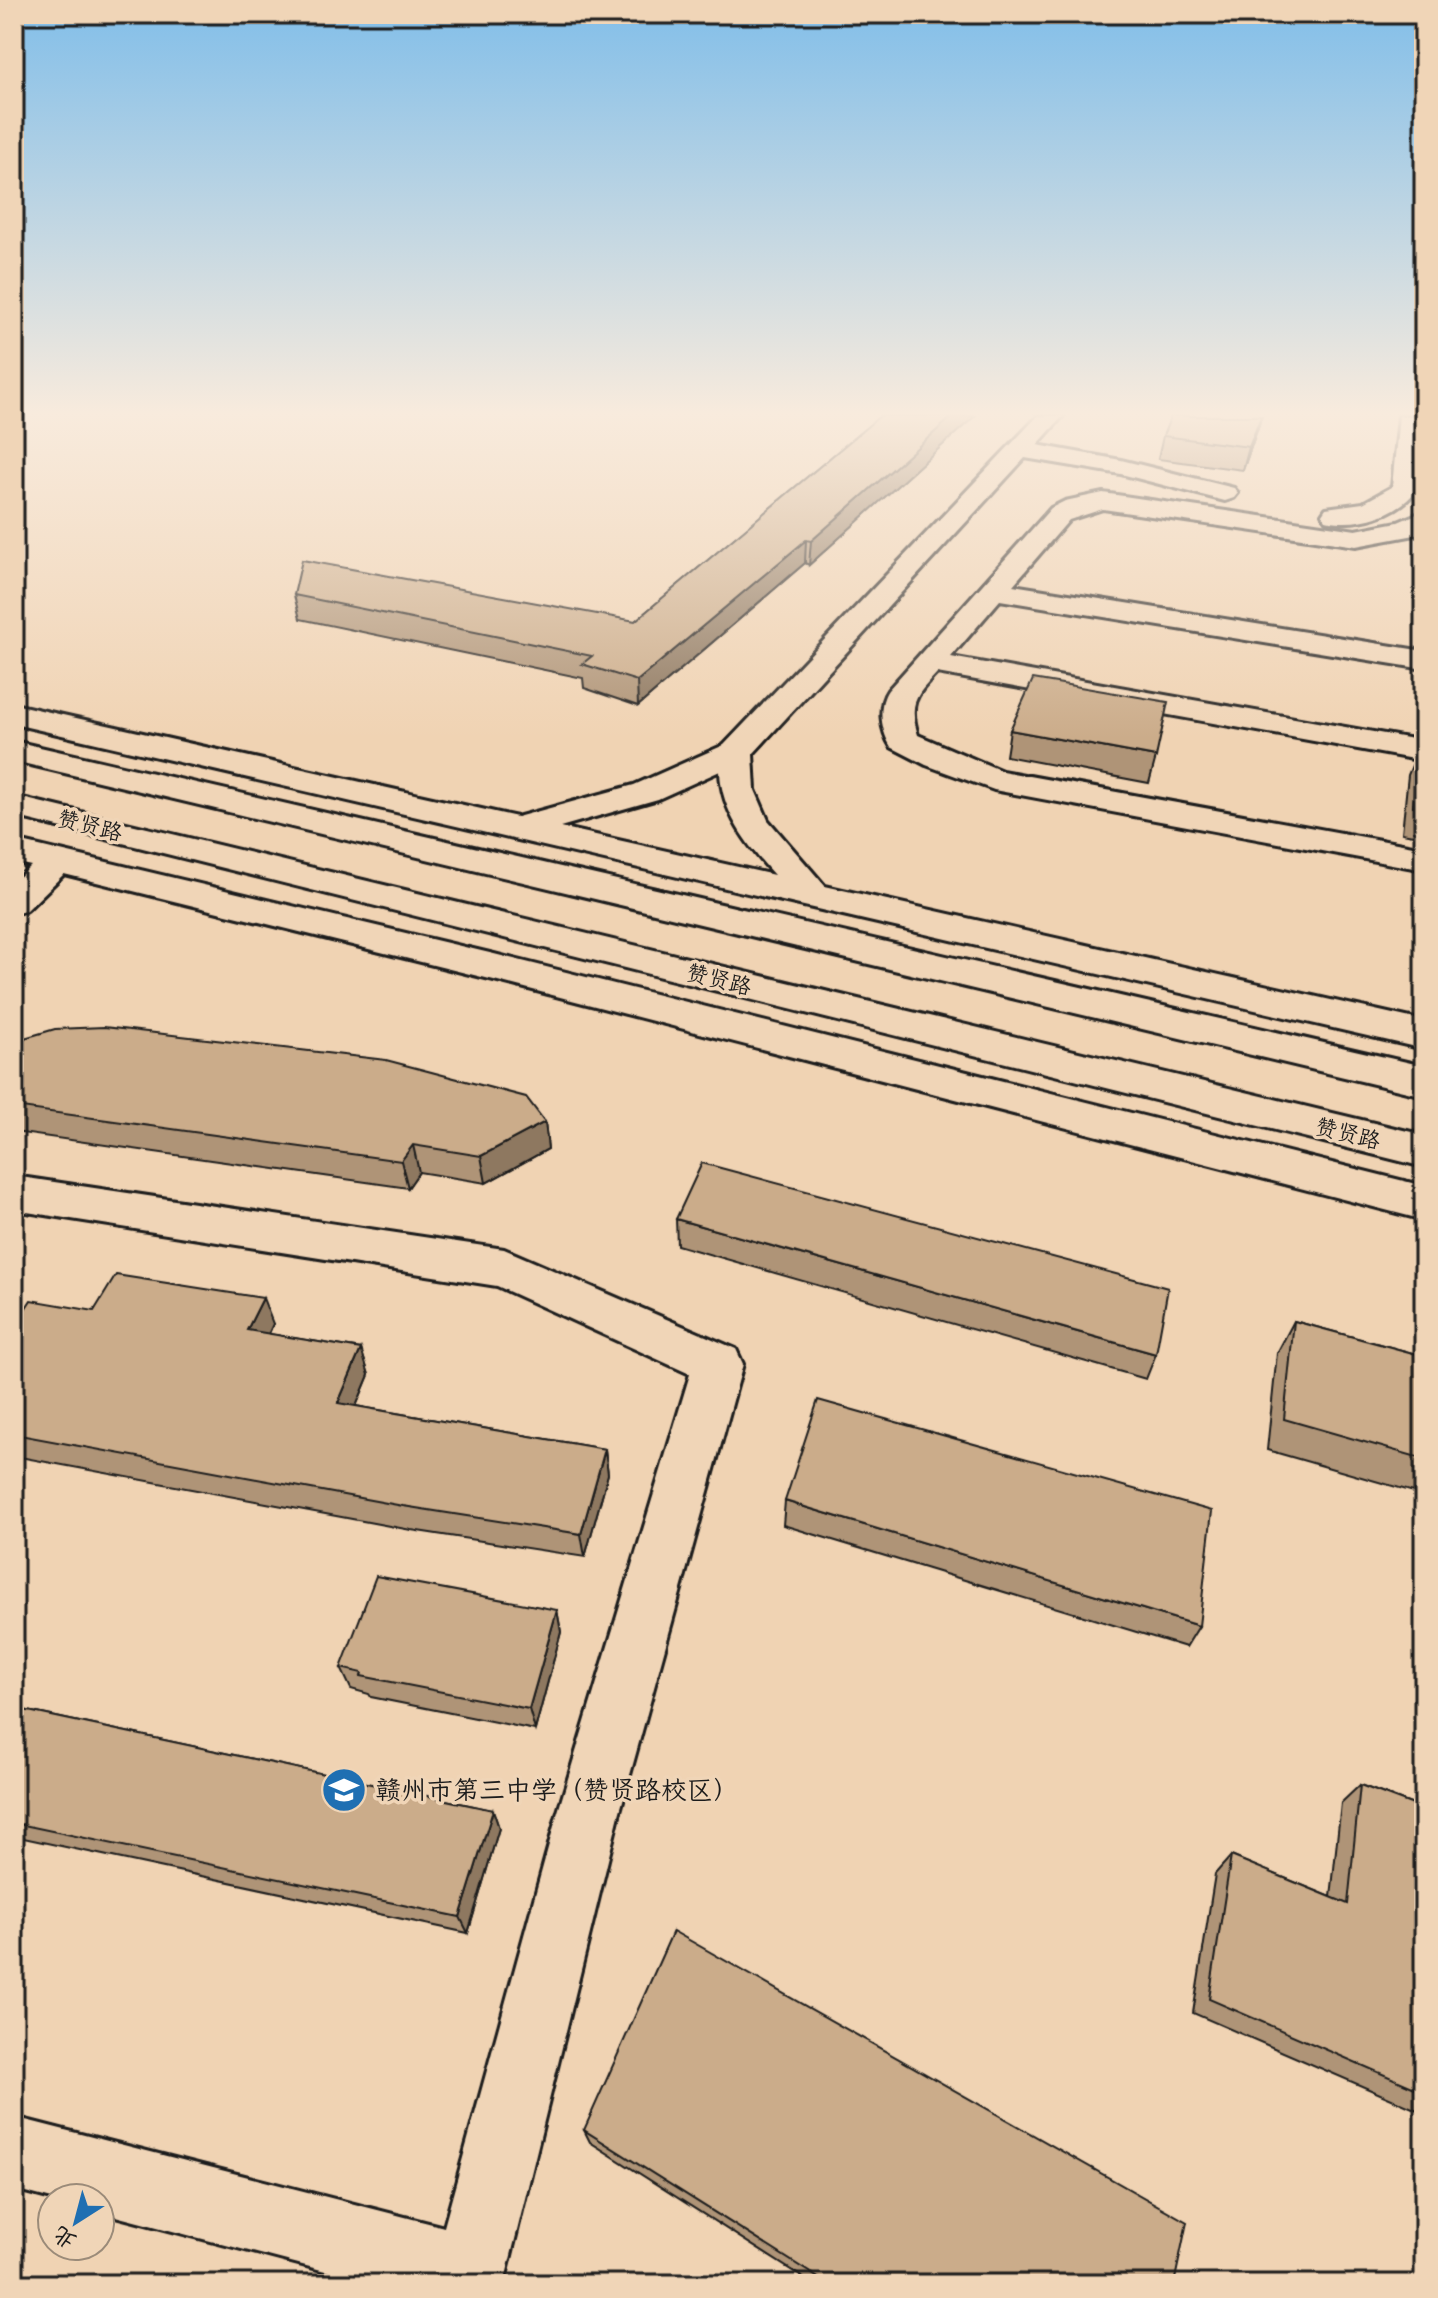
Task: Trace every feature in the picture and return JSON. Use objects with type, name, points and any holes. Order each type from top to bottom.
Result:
[{"type":"street","points":[[516,829],[646,792],[736,752],[951,523]]},
{"type":"street","points":[[1052,523],[899,697],[897,718],[903,740],[994,780],[1424,859]]},
{"type":"street","points":[[1255,523],[1356,538],[1406,529],[1416,523]]},
{"type":"street","points":[[993,590],[1424,660]]},
{"type":"street","points":[[929,662],[1424,751]]},
{"type":"street","points":[[14,714],[1424,1035]]},
{"type":"street","points":[[14,751],[1424,1081]]},
{"type":"street","points":[[736,752],[738,788],[747,811],[763,839],[813,896]]},
{"type":"street","name":"赞贤路","points":[[14,806],[1424,1151]]},
{"type":"street","points":[[14,851],[510,971],[1424,1203]]},
{"type":"street","points":[[14,902],[57,861]]},
{"type":"street","points":[[14,1193],[504,1268],[718,1364],[588,1815],[468,2278],[14,2153]]},
{"type":"building","points":[[752,523],[831,523],[811,541],[806,540],[637,681],[582,664],[592,656],[294,595],[302,560],[635,621]]},
{"type":"building","points":[[1033,679],[1168,702],[1156,757],[1010,730]]},
{"type":"building","points":[[1419,749],[1424,750],[1424,808],[1413,806]]},
{"type":"building","points":[[104,1027],[386,1060],[526,1097],[545,1122],[481,1156],[413,1145],[401,1161],[14,1107],[14,1046],[21,1039],[55,1029]]},
{"type":"building","points":[[702,1163],[1168,1288],[1156,1354],[676,1219]]},
{"type":"building","points":[[116,1275],[263,1298],[247,1330],[361,1349],[338,1403],[605,1449],[581,1534],[403,1506],[14,1434],[14,1326],[31,1300],[94,1311]]},
{"type":"building","points":[[1294,1321],[1424,1356],[1424,1459],[1284,1419]]},
{"type":"building","points":[[818,1400],[1212,1511],[1199,1626],[785,1501]]},
{"type":"building","points":[[376,1576],[557,1610],[529,1709],[361,1676],[362,1673],[341,1668]]},
{"type":"building","points":[[14,1708],[493,1810],[460,1917],[14,1823]]},
{"type":"building","points":[[1360,1785],[1424,1809],[1424,2092],[1209,1999],[1231,1856],[1348,1904]]},
{"type":"building","points":[[673,1931],[1187,2222],[1174,2284],[828,2284],[584,2130]]},
{"type":"place","name":"赣州市第三中学（赞贤路校区）","points":[[344,1790]]}]
